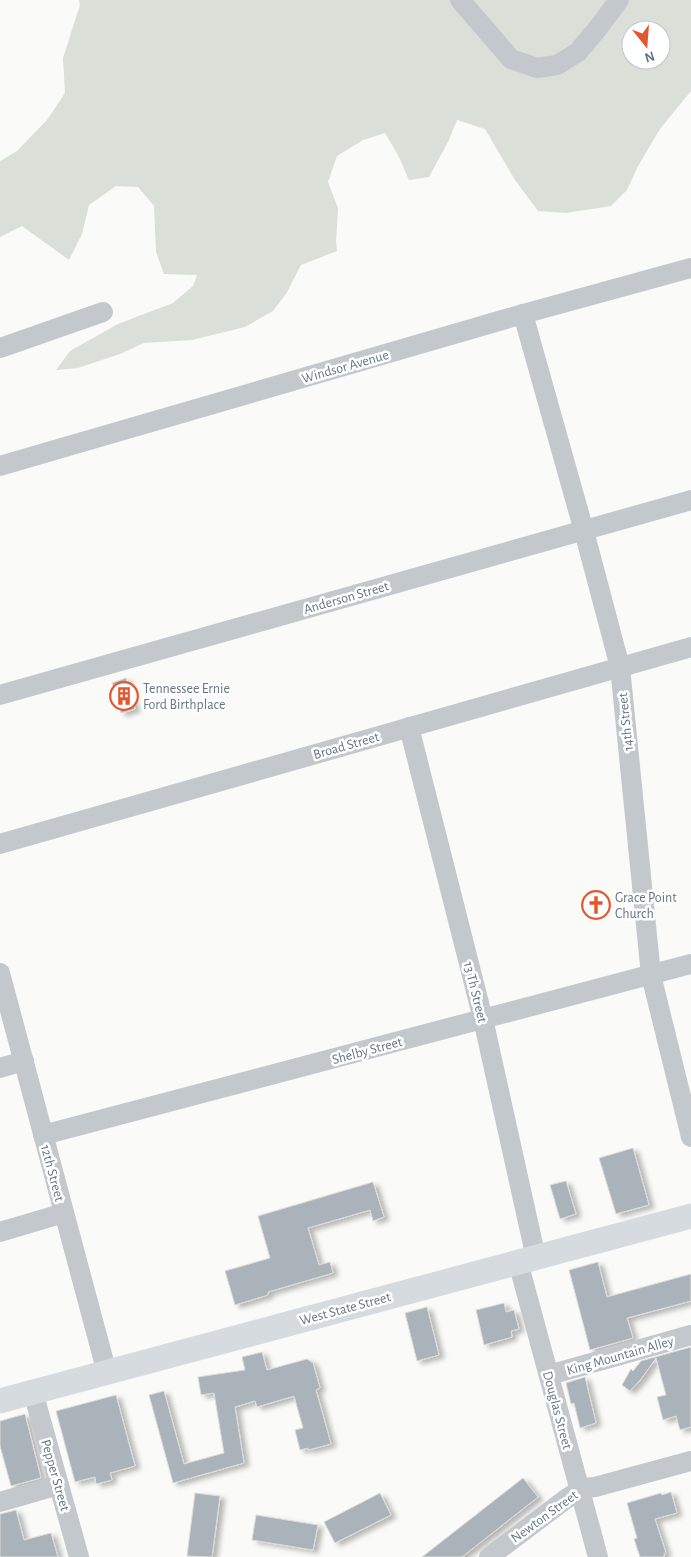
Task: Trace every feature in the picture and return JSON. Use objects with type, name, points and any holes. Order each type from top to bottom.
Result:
[{"type":"main road","name":"West State Street","points":[[0,1401],[691,1216]]},
{"type":"street","points":[[460,0],[511,59],[537,68],[557,65],[578,52],[619,0]]},
{"type":"street","name":"Windsor Avenue","points":[[0,466],[523,314],[691,268]]},
{"type":"street","points":[[0,348],[103,312]]},
{"type":"street","name":"14th Street","points":[[523,314],[620,667],[651,975],[691,1136]]},
{"type":"street","name":"Anderson Street","points":[[0,694],[691,500]]},
{"type":"street","name":"Broad Street","points":[[0,844],[691,647]]},
{"type":"street","name":"13 Th Street","points":[[409,727],[483,1019],[527,1260]]},
{"type":"street","name":"Shelby Street","points":[[43,1135],[691,964]]},
{"type":"street","name":"12th Street","points":[[0,973],[107,1372]]},
{"type":"street","points":[[0,1068],[24,1062]]},
{"type":"street","points":[[0,1232],[64,1213]]},
{"type":"street","name":"Douglas Street","points":[[527,1260],[549,1375],[598,1557]]},
{"type":"street","name":"King Mountain Alley","points":[[549,1375],[691,1335]]},
{"type":"street","name":"Pepper Street","points":[[33,1392],[80,1557]]},
{"type":"street","name":"Newton Street","points":[[489,1557],[566,1499],[584,1488],[595,1487],[691,1461]]},
{"type":"street","points":[[0,1502],[59,1485]]},
{"type":"shaded area","points":[[79,0],[691,0],[691,91],[660,129],[638,166],[627,190],[611,206],[566,213],[538,211],[515,180],[485,129],[457,120],[448,142],[429,177],[409,180],[399,157],[385,133],[363,140],[337,156],[328,182],[338,208],[337,251],[301,265],[286,294],[273,311],[245,327],[192,340],[144,343],[120,354],[78,368],[56,370],[70,351],[118,324],[173,303],[193,286],[197,275],[164,274],[156,252],[154,206],[138,187],[116,186],[89,205],[82,234],[69,260],[22,226],[0,237],[0,161],[17,151],[47,120],[65,93],[63,58],[80,5]]},
{"type":"building","name":"Tennessee Ernie Ford Birthplace","points":[[126,678],[135,709],[121,713],[112,683]]},
{"type":"building","points":[[633,1148],[649,1205],[616,1214],[599,1158]]},
{"type":"building","points":[[566,1181],[576,1214],[560,1219],[550,1185]]},
{"type":"building","points":[[373,1182],[384,1217],[373,1221],[370,1210],[308,1228],[319,1265],[330,1262],[333,1273],[268,1292],[268,1295],[235,1305],[225,1271],[270,1258],[258,1216]]},
{"type":"building","points":[[598,1262],[607,1297],[691,1274],[691,1301],[627,1318],[633,1338],[590,1350],[569,1270]]},
{"type":"building","points":[[504,1303],[506,1312],[514,1310],[519,1329],[511,1331],[512,1337],[484,1345],[476,1310]]},
{"type":"building","points":[[427,1307],[439,1355],[417,1361],[405,1313]]},
{"type":"building","points":[[691,1347],[691,1427],[680,1430],[676,1416],[663,1420],[657,1397],[666,1395],[656,1358],[630,1391],[622,1385],[631,1369],[633,1371],[641,1361]]},
{"type":"building","points":[[262,1352],[267,1370],[307,1359],[313,1363],[320,1388],[316,1390],[331,1444],[308,1450],[308,1448],[300,1450],[295,1430],[303,1428],[294,1396],[257,1407],[255,1401],[235,1407],[244,1463],[173,1483],[149,1395],[164,1391],[184,1464],[224,1453],[214,1393],[201,1395],[198,1377],[245,1370],[242,1357]]},
{"type":"building","points":[[585,1377],[596,1423],[580,1428],[574,1403],[571,1404],[566,1383]]},
{"type":"building","points":[[116,1395],[135,1466],[110,1473],[112,1480],[96,1484],[95,1477],[75,1482],[56,1411]]},
{"type":"building","points":[[25,1414],[41,1478],[11,1486],[0,1446],[0,1421]]},
{"type":"building","points":[[523,1478],[538,1497],[462,1557],[422,1557]]},
{"type":"building","points":[[671,1492],[677,1513],[655,1519],[666,1553],[664,1557],[640,1557],[634,1539],[637,1538],[627,1503]]},
{"type":"building","points":[[195,1493],[220,1496],[212,1557],[187,1556]]},
{"type":"building","points":[[380,1493],[391,1515],[335,1543],[324,1522]]},
{"type":"building","points":[[16,1510],[24,1540],[51,1533],[58,1557],[0,1557],[0,1514]]},
{"type":"building","points":[[256,1515],[318,1525],[313,1550],[252,1540]]},
{"type":"place","name":"Tennessee Ernie Ford Birthplace","points":[[124,696]]},
{"type":"place","name":"Grace Point Church","points":[[596,905]]}]
